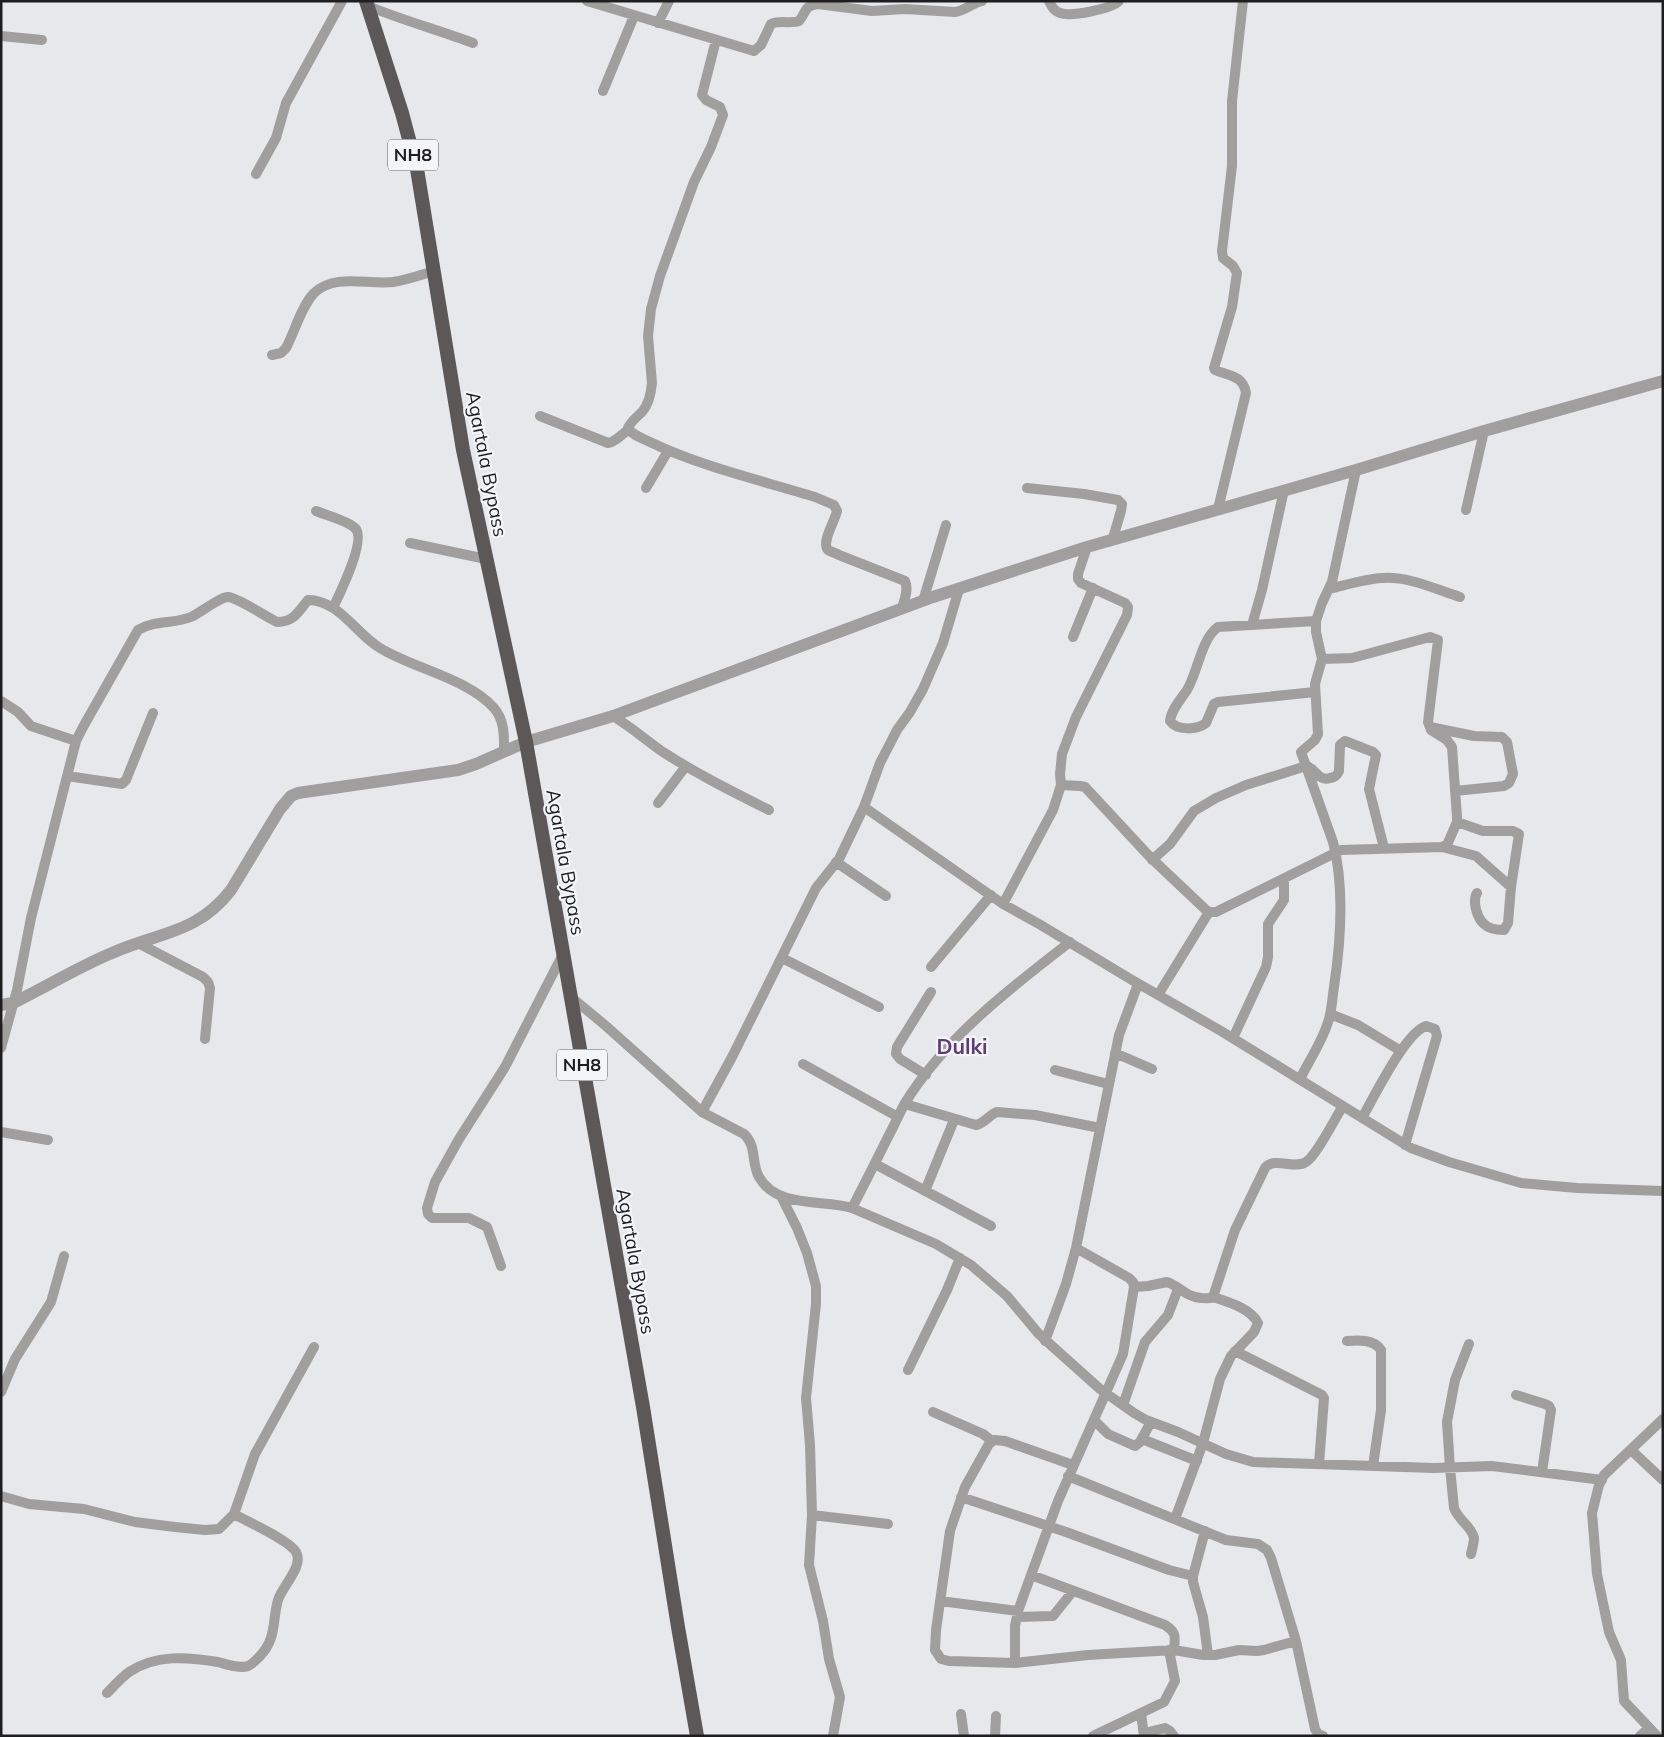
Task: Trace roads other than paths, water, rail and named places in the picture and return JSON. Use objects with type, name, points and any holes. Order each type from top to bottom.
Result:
[{"type":"highway","name":"Agartala Bypass","points":[[367,4],[402,114],[417,169],[454,397],[471,488],[526,742],[645,1422],[697,1736]]},
{"type":"street","points":[[256,174],[276,138],[286,103],[342,1]]},
{"type":"street","points":[[587,1],[754,51],[761,45],[771,24],[774,22],[791,23],[799,21],[811,5],[818,4],[872,11],[905,9],[955,12],[963,11],[976,2],[982,1]]},
{"type":"street","points":[[658,22],[669,1]]},
{"type":"street","points":[[1049,1],[1056,11],[1066,14],[1100,9],[1114,5],[1119,1]]},
{"type":"street","points":[[1218,509],[1246,392],[1245,385],[1237,378],[1218,372],[1214,368],[1232,307],[1237,274],[1233,266],[1223,258],[1222,251],[1232,166],[1232,101],[1243,1]]},
{"type":"street","points":[[367,4],[400,19],[473,42]]},
{"type":"street","points":[[603,91],[634,16]]},
{"type":"street","points":[[1,36],[42,40]]},
{"type":"street","points":[[629,430],[629,424],[642,412],[648,402],[651,391],[648,336],[651,309],[660,276],[694,182],[711,147],[723,115],[720,107],[706,100],[702,95],[716,40]]},
{"type":"street","points":[[272,354],[281,353],[286,348],[307,303],[322,286],[336,282],[394,282],[434,272]]},
{"type":"street","points":[[7,1004],[112,953],[179,930],[199,920],[214,909],[231,890],[280,809],[291,796],[298,793],[458,770],[526,742],[613,716],[902,609],[1113,538],[1356,470],[1484,430],[1663,381]]},
{"type":"street","points":[[540,416],[608,443],[615,441],[620,435],[629,430]]},
{"type":"street","points":[[629,430],[668,451],[722,470],[816,496],[834,505],[837,511],[826,539],[826,548],[905,581],[907,585],[902,609]]},
{"type":"street","points":[[1466,510],[1484,430]]},
{"type":"street","points":[[646,488],[668,451]]},
{"type":"street","points":[[1300,1079],[1325,1031],[1330,1014],[1339,949],[1340,897],[1336,852],[1301,752],[1315,740],[1318,734],[1315,692],[1318,670],[1322,659],[1316,632],[1316,621],[1332,582],[1356,470]]},
{"type":"street","points":[[1028,488],[1118,500],[1122,504],[1121,512],[1113,538]]},
{"type":"street","points":[[1252,625],[1262,590],[1284,490]]},
{"type":"street","points":[[316,511],[356,528],[358,533],[358,541],[351,567],[333,608]]},
{"type":"street","points":[[922,602],[946,525]]},
{"type":"street","points":[[410,543],[486,560]]},
{"type":"street","points":[[1003,904],[1053,810],[1061,785],[1062,754],[1076,717],[1128,614],[1128,607],[1125,603],[1078,580],[1078,574],[1087,547]]},
{"type":"street","points":[[1329,589],[1379,578],[1388,578],[1400,579],[1460,596]]},
{"type":"street","points":[[1073,637],[1093,588]]},
{"type":"street","points":[[702,1112],[732,1057],[816,888],[836,862],[850,838],[880,763],[897,730],[923,690],[943,643],[959,589]]},
{"type":"street","points":[[1,1048],[7,1004],[76,741],[138,630],[144,626],[188,618],[206,610],[220,599],[229,597],[278,622],[286,622],[292,619],[308,600],[316,600],[333,608],[380,648],[484,698],[500,715],[504,727],[504,752]]},
{"type":"street","points":[[1315,692],[1218,702],[1214,704],[1206,723],[1201,727],[1187,728],[1172,724],[1170,718],[1193,678],[1208,636],[1218,627],[1316,621]]},
{"type":"street","points":[[1322,659],[1352,658],[1426,638],[1438,640],[1428,714],[1429,727],[1452,746],[1457,822],[1449,842],[1442,847]]},
{"type":"street","points":[[1,701],[18,712],[32,726],[76,741]]},
{"type":"street","points":[[67,776],[122,784],[126,780],[153,714]]},
{"type":"street","points":[[613,716],[631,726],[663,752],[686,766],[768,810]]},
{"type":"street","points":[[1429,727],[1474,736],[1502,737],[1507,742],[1513,774],[1509,784],[1455,791]]},
{"type":"street","points":[[1152,860],[1170,844],[1194,811],[1216,798],[1246,785],[1306,766],[1312,768],[1319,777],[1327,779],[1334,777],[1340,771],[1339,749],[1342,742],[1348,741],[1373,752],[1376,756],[1369,796],[1384,848]]},
{"type":"street","points":[[658,802],[686,766]]},
{"type":"street","points":[[1061,785],[1086,787],[1152,860],[1204,909],[1210,912],[1216,912],[1336,852],[1347,849],[1442,847],[1476,856],[1511,887]]},
{"type":"street","points":[[864,807],[1003,904],[1233,1038],[1405,1145],[1449,1162],[1521,1183],[1577,1188],[1663,1191]]},
{"type":"street","points":[[1457,822],[1483,831],[1519,834],[1508,923],[1504,930],[1483,924],[1474,902],[1477,893]]},
{"type":"street","points":[[836,862],[886,896]]},
{"type":"street","points":[[1233,1038],[1266,967],[1268,957],[1268,924],[1282,904],[1284,879]]},
{"type":"street","points":[[931,967],[991,895]]},
{"type":"street","points":[[1158,995],[1210,912]]},
{"type":"street","points":[[852,1208],[905,1104],[952,1043],[1018,982],[1070,942]]},
{"type":"street","points":[[138,943],[203,977],[208,982],[210,988],[205,1039]]},
{"type":"street","points":[[501,1266],[487,1228],[470,1218],[432,1218],[428,1214],[427,1208],[436,1182],[459,1139],[505,1068],[563,954]]},
{"type":"street","points":[[782,958],[879,1008]]},
{"type":"street","points":[[1045,1340],[1066,1284],[1076,1248],[1119,1035],[1138,984]]},
{"type":"street","points":[[926,1075],[900,1059],[896,1054],[897,1047],[931,992]]},
{"type":"street","points":[[570,997],[606,1026],[702,1112],[744,1134],[749,1139],[752,1147],[760,1178],[768,1188],[781,1196],[796,1200],[843,1205],[852,1208],[936,1244],[960,1258],[1007,1296],[1045,1340],[1106,1394],[1151,1422],[1226,1454],[1253,1462],[1450,1468],[1492,1466],[1602,1480]]},
{"type":"street","points":[[1330,1014],[1358,1025],[1401,1051]]},
{"type":"street","points":[[1362,1118],[1401,1051],[1421,1028],[1431,1026],[1437,1031],[1437,1036],[1405,1145]]},
{"type":"street","points":[[1115,1053],[1152,1069]]},
{"type":"street","points":[[803,1064],[898,1118]]},
{"type":"street","points":[[1055,1070],[1108,1084]]},
{"type":"street","points":[[905,1104],[976,1125],[982,1124],[992,1114],[997,1112],[1035,1114],[1100,1128]]},
{"type":"street","points":[[1213,1297],[1235,1230],[1265,1168],[1268,1164],[1273,1163],[1296,1165],[1308,1161],[1342,1106]]},
{"type":"street","points":[[925,1191],[954,1120]]},
{"type":"street","points":[[1,1132],[48,1140]]},
{"type":"street","points":[[875,1164],[991,1226]]},
{"type":"street","points":[[781,1196],[798,1228],[816,1286],[816,1304],[812,1324],[806,1398],[810,1445],[812,1515],[809,1565],[823,1620],[829,1659],[840,1691],[834,1736]]},
{"type":"street","points":[[1015,1663],[1015,1626],[1018,1614],[1048,1526],[1068,1476],[1123,1354],[1134,1287],[1133,1282],[1129,1278],[1076,1248]]},
{"type":"street","points":[[1,1392],[15,1359],[51,1302],[64,1256]]},
{"type":"street","points":[[908,1370],[947,1290],[960,1258]]},
{"type":"street","points":[[1134,1287],[1167,1282],[1192,1297],[1210,1299],[1213,1297],[1236,1305],[1255,1318],[1258,1323],[1254,1332],[1235,1352],[1220,1379],[1204,1443],[1175,1519]]},
{"type":"street","points":[[1123,1405],[1145,1342],[1168,1315],[1178,1289]]},
{"type":"street","points":[[1347,1341],[1362,1340],[1376,1344],[1381,1350],[1381,1410],[1373,1466]]},
{"type":"street","points":[[1469,1344],[1455,1380],[1447,1422],[1454,1508],[1457,1517],[1470,1529],[1474,1539],[1471,1554]]},
{"type":"street","points":[[1,1496],[29,1504],[71,1507],[103,1513],[135,1522],[205,1530],[219,1529],[234,1514],[255,1454],[314,1347]]},
{"type":"street","points":[[1235,1352],[1322,1394],[1324,1398],[1319,1464]]},
{"type":"street","points":[[1516,1395],[1549,1406],[1551,1410],[1542,1472]]},
{"type":"street","points":[[934,1412],[983,1434],[992,1441],[1004,1441],[1022,1446],[1073,1465]]},
{"type":"street","points":[[1663,1419],[1602,1480],[1592,1513],[1597,1574],[1609,1632],[1621,1660],[1624,1700],[1658,1736],[1663,1728]]},
{"type":"street","points":[[1094,1420],[1108,1434],[1130,1445],[1138,1445],[1151,1422]]},
{"type":"street","points":[[1142,1439],[1197,1461]]},
{"type":"street","points":[[992,1441],[979,1461],[961,1497],[950,1531],[935,1650],[941,1660],[1015,1663],[1088,1654],[1171,1650],[1208,1655],[1239,1650],[1257,1652],[1296,1641]]},
{"type":"street","points":[[1631,1450],[1663,1480]]},
{"type":"street","points":[[1068,1476],[1226,1540],[1258,1544],[1267,1550],[1296,1641],[1315,1730],[1323,1736]]},
{"type":"street","points":[[961,1497],[1170,1570],[1193,1576]]},
{"type":"street","points":[[107,1693],[129,1673],[144,1664],[176,1658],[199,1659],[246,1667],[253,1663],[269,1644],[272,1637],[278,1600],[298,1565],[298,1556],[295,1550],[278,1538],[234,1514]]},
{"type":"street","points":[[812,1515],[888,1524]]},
{"type":"street","points":[[1205,1531],[1193,1582],[1202,1617],[1208,1655]]},
{"type":"street","points":[[1031,1575],[1164,1625],[1172,1630],[1176,1636],[1171,1650],[1175,1677],[1174,1685],[1164,1702],[1104,1733],[1093,1736]]},
{"type":"street","points":[[940,1601],[1018,1614],[1049,1617],[1053,1616],[1074,1591]]},
{"type":"street","points":[[1141,1713],[1144,1734],[1165,1728],[1170,1730],[1174,1736]]},
{"type":"street","points":[[961,1714],[964,1736]]},
{"type":"street","points":[[995,1736],[996,1716]]},
{"type":"street","points":[[1640,1736],[1649,1728]]},
{"type":"district","name":"Dulki","points":[[962,1047]]}]
